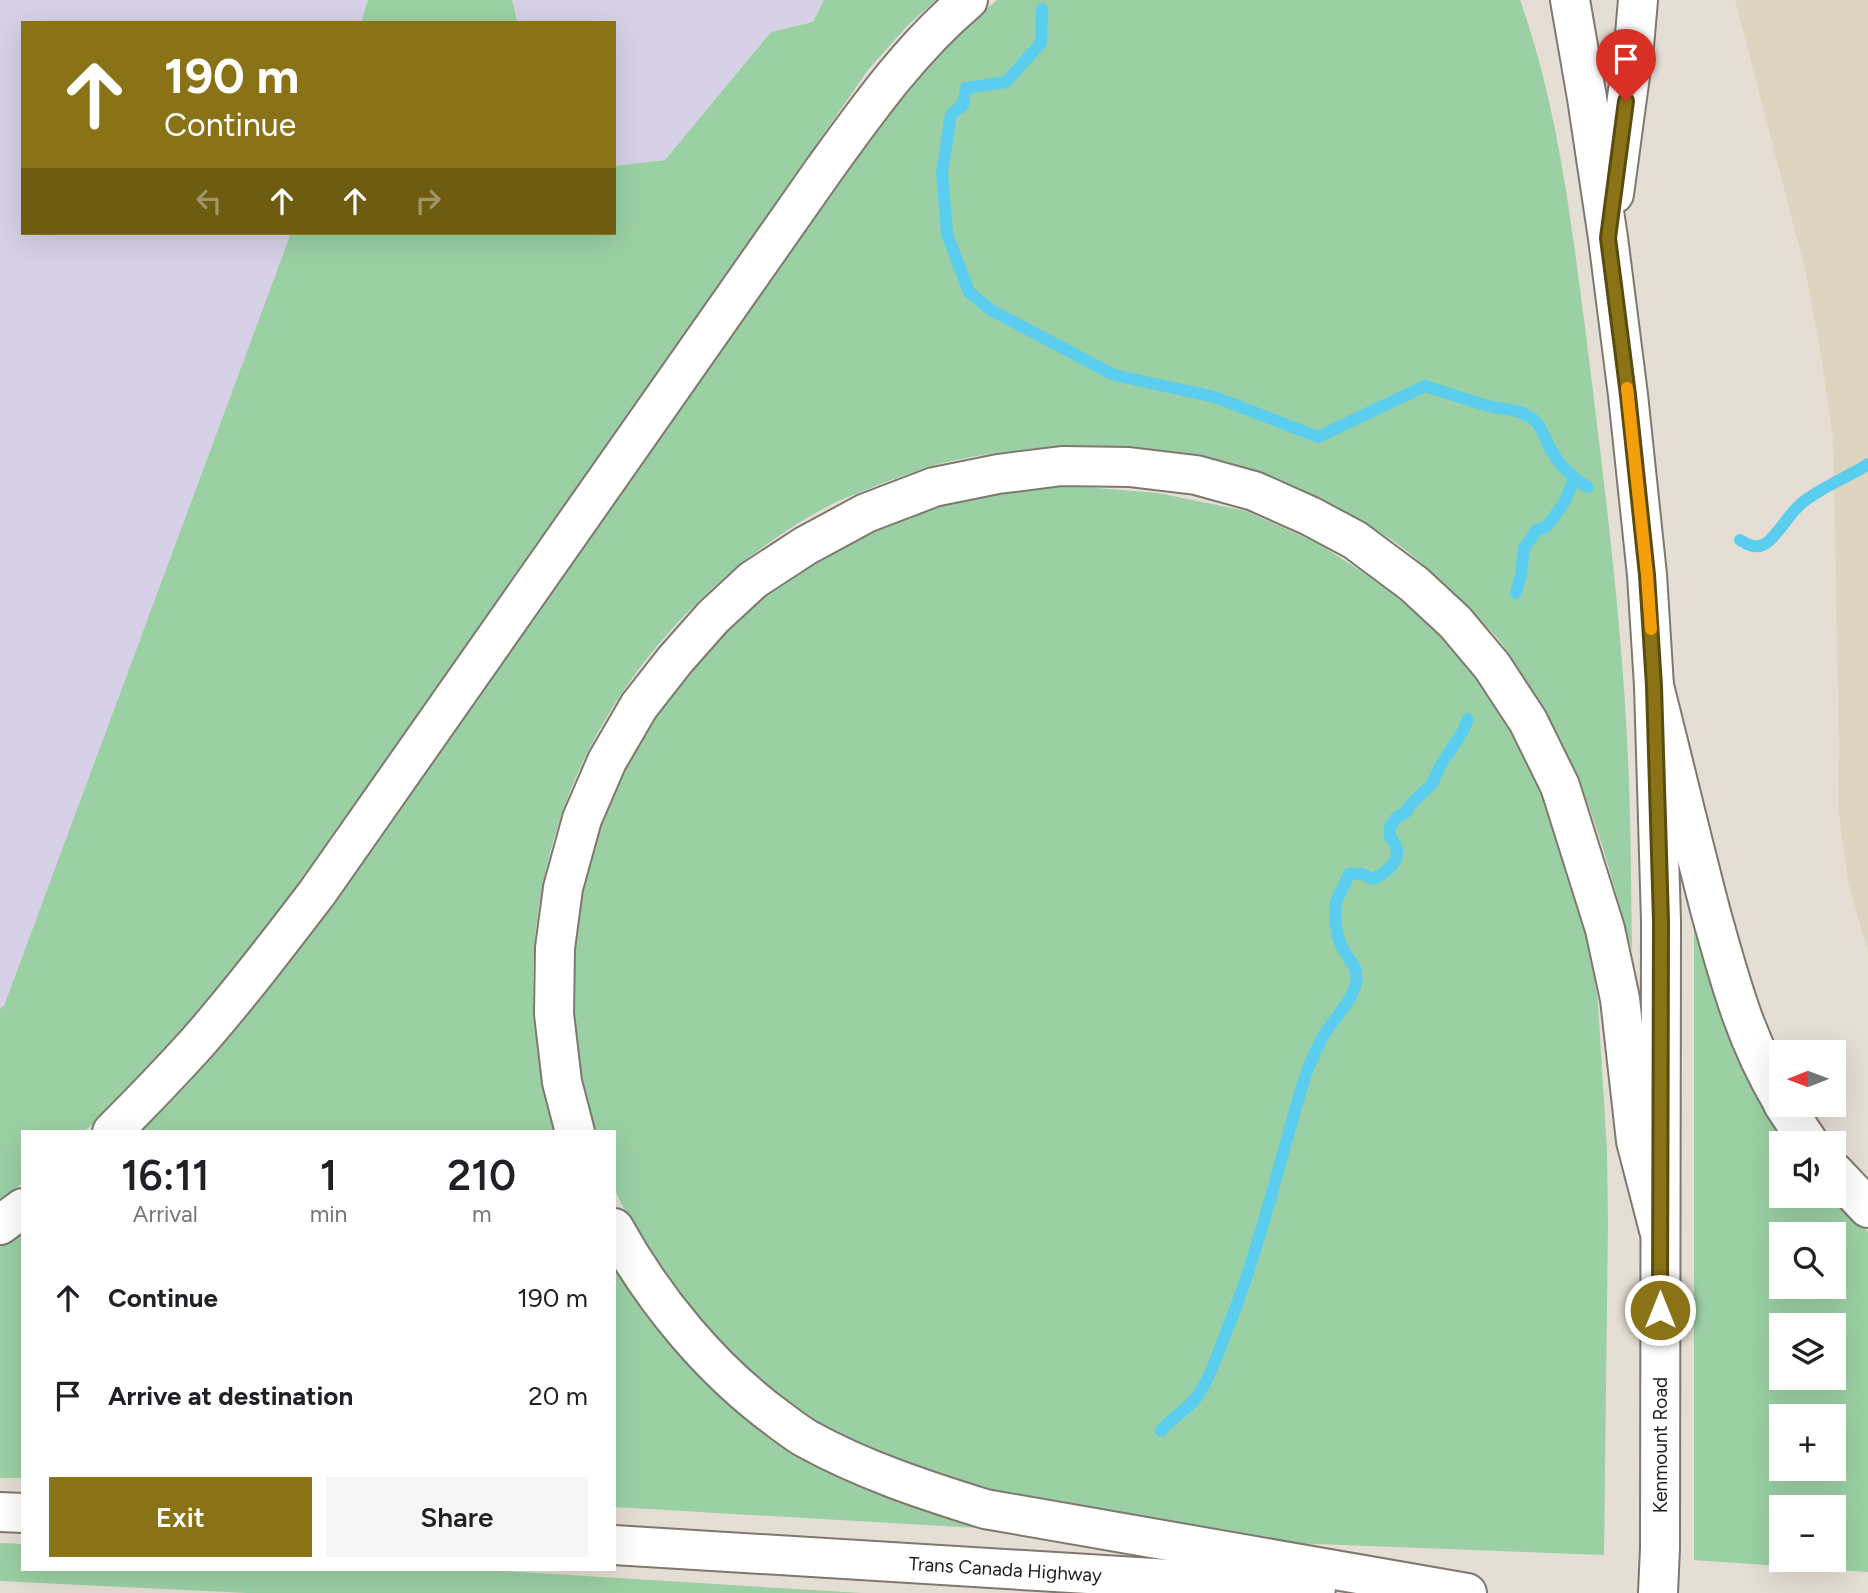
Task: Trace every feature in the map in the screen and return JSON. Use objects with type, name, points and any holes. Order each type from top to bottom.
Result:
[{"type":"main road","points":[[113,1130],[197,1042],[309,903],[845,141],[919,47],[968,0]]},
{"type":"main road","name":"Kenmount Road","points":[[1570,0],[1608,238],[1628,395],[1645,561],[1654,686],[1661,921],[1658,1593]]},
{"type":"main road","points":[[1608,238],[1638,0]]},
{"type":"main road","points":[[574,1130],[562,1082],[554,1014],[555,948],[563,888],[582,819],[607,761],[639,706],[675,660],[713,617],[753,580],[805,546],[866,513],[934,487],[998,474],[1062,466],[1129,467],[1196,475],[1254,491],[1355,540],[1415,584],[1454,622],[1492,666],[1528,721],[1560,786],[1605,929],[1620,999],[1636,1141],[1660,1230]]},
{"type":"main road","points":[[1654,686],[1735,999],[1769,1077]]},
{"type":"main road","points":[[1846,1185],[1868,1208]]},
{"type":"main road","points":[[0,1225],[21,1209]]},
{"type":"main road","points":[[616,1232],[662,1303],[706,1354],[754,1402],[804,1438],[862,1466],[922,1490],[985,1509],[1467,1593]]},
{"type":"main road","points":[[0,1512],[21,1513]]},
{"type":"main road","name":"Trans Canada Highway","points":[[616,1545],[1395,1593]]},
{"type":"shaded area","points":[[0,0],[368,0],[362,21],[21,21],[21,235],[290,235],[4,1007],[0,1009]]},
{"type":"shaded area","points":[[512,0],[824,0],[813,22],[771,32],[665,160],[616,166],[616,21],[517,21]]},
{"type":"shaded area","points":[[1735,0],[1868,0],[1868,952],[1848,882],[1838,806],[1833,440],[1805,269]]},
{"type":"green space","points":[[368,0],[512,0],[517,21],[362,21]]},
{"type":"green space","points":[[824,0],[936,0],[908,25],[868,70],[405,737],[304,878],[202,1010],[143,1075],[86,1130],[21,1130],[21,1184],[0,1200],[0,1009],[4,1006],[290,235],[616,235],[616,166],[665,160],[771,32],[813,22]]},
{"type":"green space","points":[[997,0],[1520,0],[1545,84],[1562,170],[1606,499],[1625,707],[1630,806],[1632,950],[1588,804],[1534,695],[1495,635],[1408,552],[1350,515],[1263,475],[1224,462],[1180,453],[1116,447],[1019,450],[956,460],[917,471],[836,502],[788,530],[742,563],[700,600],[662,640],[628,685],[598,732],[574,782],[545,872],[534,946],[534,1021],[546,1096],[555,1130],[142,1130],[189,1083],[325,915],[840,173],[913,79],[952,39]]},
{"type":"green space","points":[[1073,486],[1158,493],[1246,511],[1319,544],[1387,588],[1446,637],[1493,699],[1534,772],[1564,847],[1586,924],[1598,1002],[1607,1151],[1608,1222],[1604,1555],[1290,1543],[995,1497],[861,1448],[798,1411],[744,1368],[695,1317],[650,1259],[616,1193],[616,1130],[591,1130],[587,1119],[573,1037],[572,950],[587,862],[615,786],[664,701],[714,642],[773,588],[836,545],[907,516],[992,490]]},
{"type":"green space","points":[[1694,916],[1769,1093],[1769,1117],[1779,1117],[1785,1131],[1769,1131],[1769,1208],[1845,1208],[1868,1232],[1868,1572],[1846,1570],[1846,1495],[1769,1495],[1769,1565],[1694,1560]]},
{"type":"green space","points":[[21,1231],[21,1478],[0,1478],[0,1247]]},
{"type":"green space","points":[[616,1264],[696,1371],[739,1413],[786,1448],[843,1480],[978,1528],[616,1507]]},
{"type":"green space","points":[[0,1543],[21,1544],[21,1571],[502,1571],[862,1593],[247,1593],[0,1581]]},
{"type":"waterway","points":[[1042,9],[1041,43],[1006,82],[966,88],[963,105],[951,114],[942,173],[947,234],[969,292],[991,310],[1114,375],[1215,397],[1318,437],[1425,386],[1484,405],[1520,412],[1536,422],[1569,474],[1588,487]]},
{"type":"waterway","points":[[1740,540],[1755,546],[1765,544],[1802,503],[1868,464]]},
{"type":"waterway","points":[[1516,593],[1524,548],[1537,530],[1546,527],[1554,517],[1565,501],[1574,479]]},
{"type":"waterway","points":[[1161,1431],[1188,1407],[1205,1384],[1249,1268],[1309,1066],[1323,1037],[1354,990],[1356,971],[1341,946],[1337,931],[1335,912],[1338,896],[1349,874],[1362,874],[1373,879],[1385,872],[1394,862],[1397,850],[1390,837],[1390,827],[1432,784],[1468,719]]},
{"type":"slow traffic","points":[[1627,388],[1651,629]]},
{"type":"route","points":[[1626,101],[1608,238],[1647,575],[1654,686],[1661,921],[1660,1310]]}]
